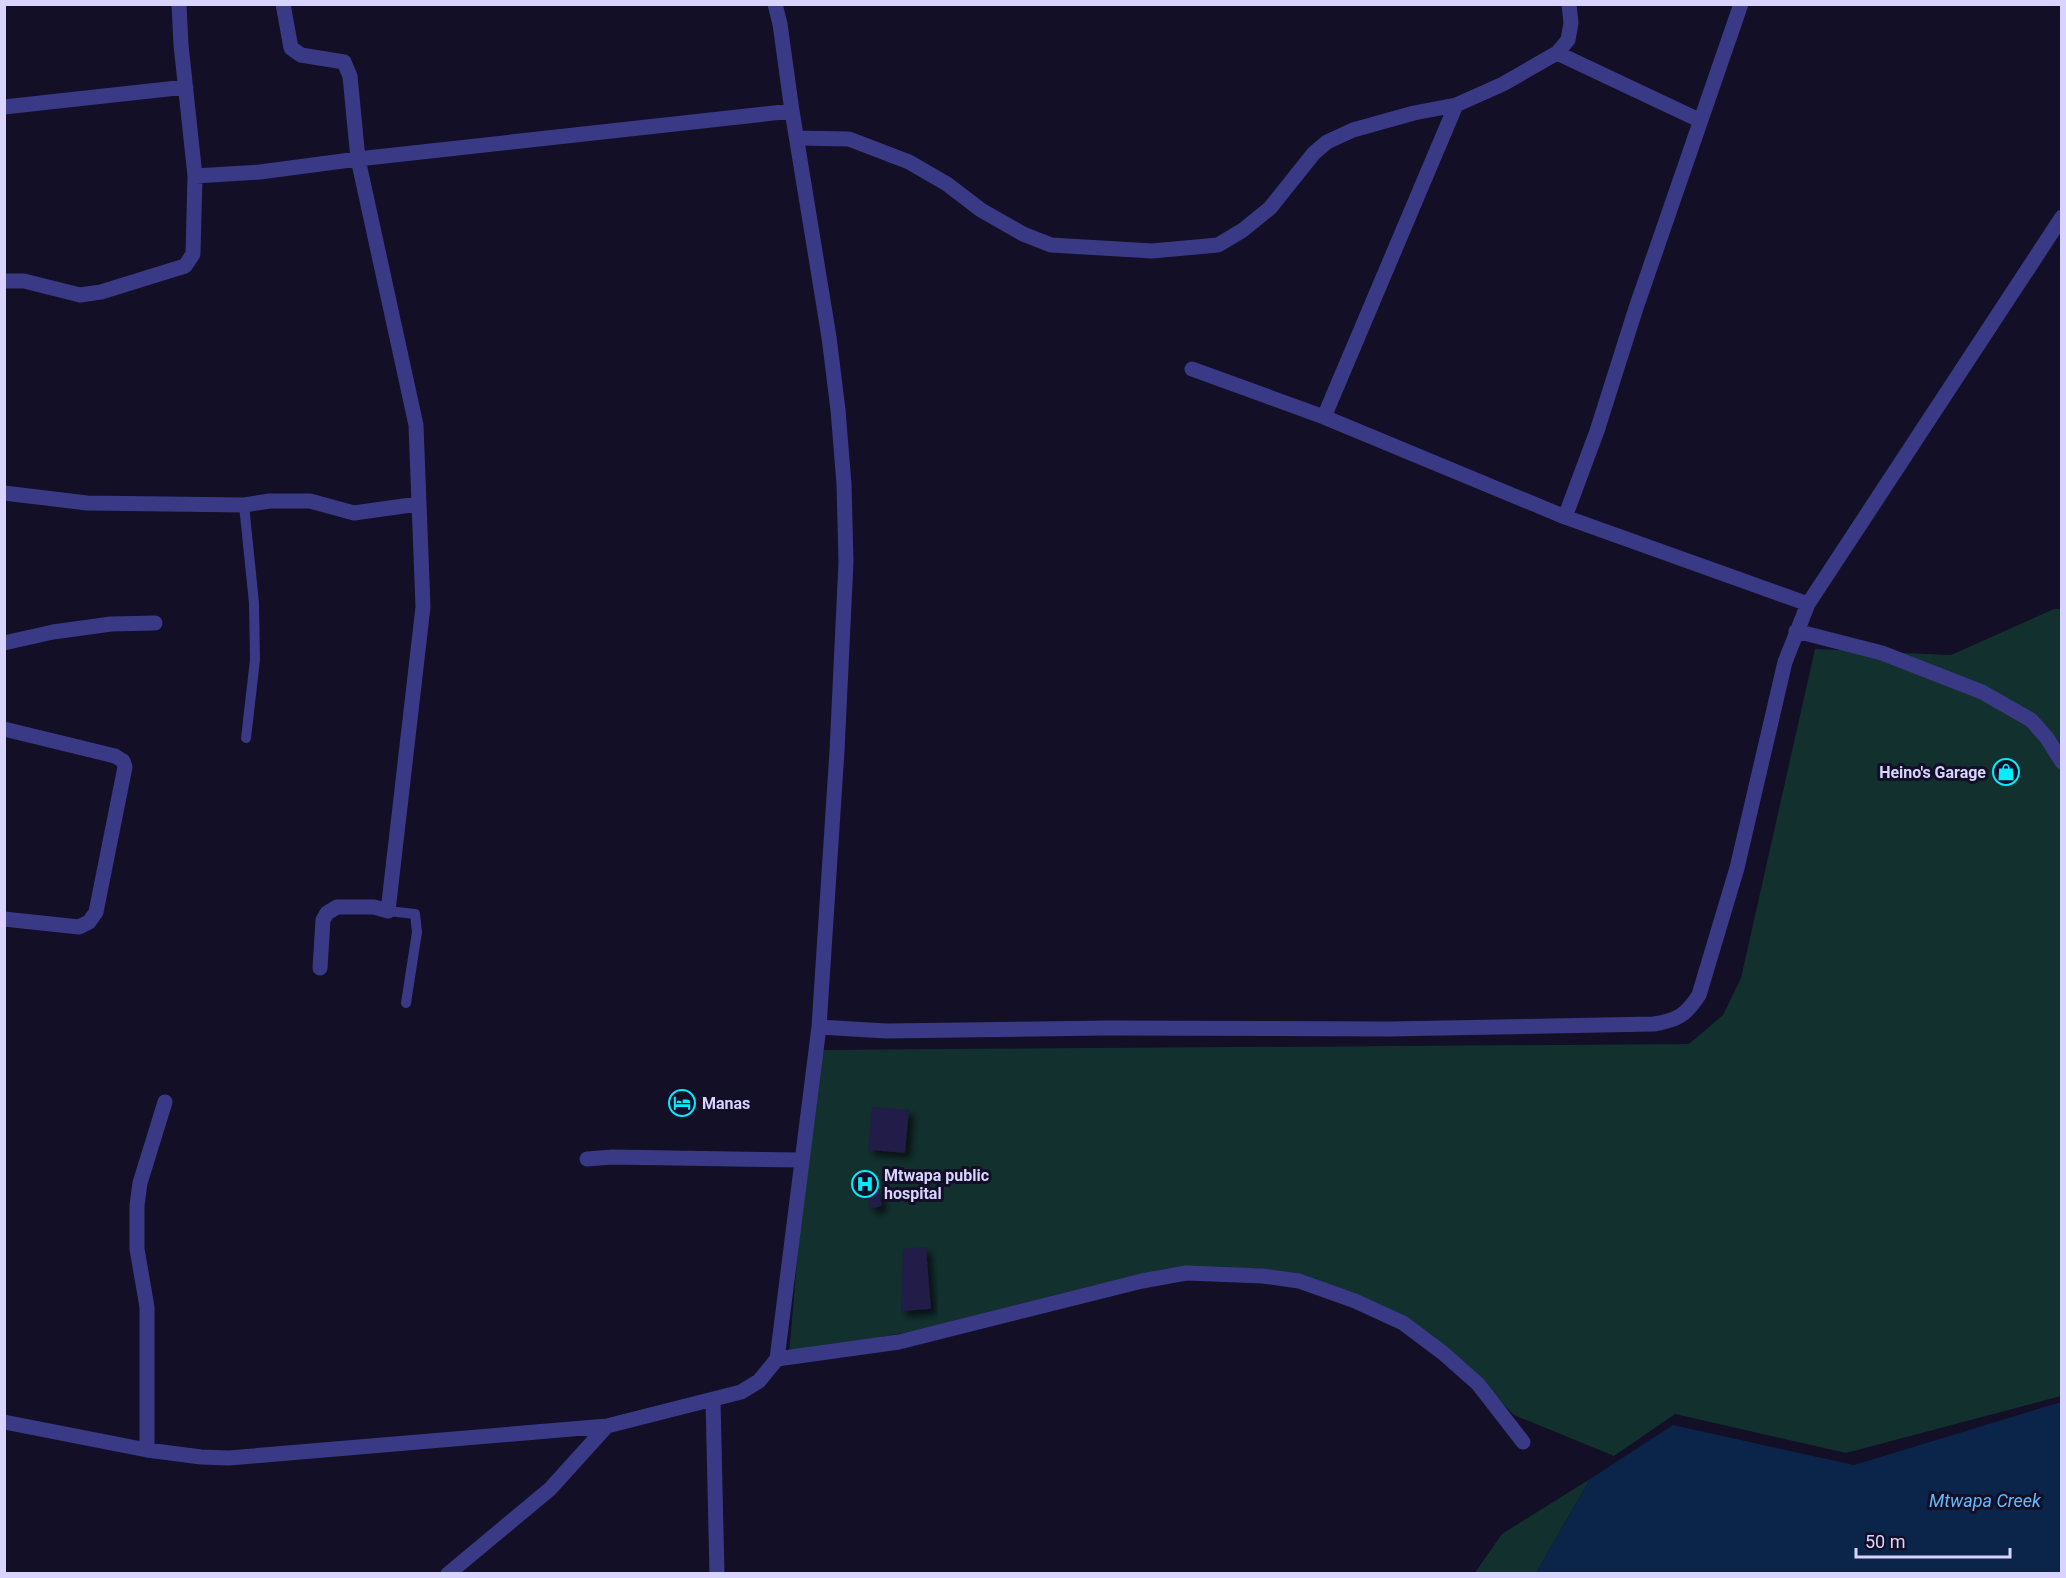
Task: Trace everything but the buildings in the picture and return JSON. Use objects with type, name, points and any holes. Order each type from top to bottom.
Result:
[{"type":"street","points":[[4,281],[24,281],[80,295],[101,292],[185,266],[193,254],[195,176],[181,45],[179,4]]},
{"type":"street","points":[[283,4],[291,48],[301,56],[344,62],[350,76],[358,159],[416,425],[423,607],[388,911],[374,907],[337,907],[327,913],[323,920],[320,968]]},
{"type":"street","points":[[4,1422],[147,1450],[201,1457],[240,1457],[607,1426],[741,1392],[759,1381],[777,1359],[819,1027],[837,751],[846,562],[844,484],[829,337],[775,4]]},
{"type":"street","points":[[797,138],[849,139],[909,162],[947,184],[981,210],[1023,234],[1051,245],[1152,251],[1218,246],[1243,230],[1270,208],[1314,153],[1327,142],[1353,130],[1414,113],[1456,105],[1503,84],[1557,53],[1568,40],[1571,23],[1569,4]]},
{"type":"street","points":[[1564,517],[1597,431],[1699,120],[1741,4]]},
{"type":"street","points":[[1557,53],[1699,120]]},
{"type":"street","points":[[4,107],[186,87]]},
{"type":"street","points":[[1324,417],[1456,105]]},
{"type":"street","points":[[195,176],[260,172],[792,111]]},
{"type":"street","points":[[819,1027],[886,1031],[1107,1028],[1389,1029],[1654,1024],[1681,1016],[1691,1008],[1699,995],[1737,868],[1785,662],[1808,604],[2061,217]]},
{"type":"street","points":[[1192,369],[1324,417],[1564,517],[1808,604]]},
{"type":"street","points":[[4,493],[87,502],[244,505],[270,501],[310,501],[354,513],[418,504]]},
{"type":"street","points":[[4,643],[53,632],[111,624],[155,623]]},
{"type":"street","points":[[1796,631],[1882,653],[1982,692],[2031,720],[2047,738],[2061,762]]},
{"type":"street","points":[[4,729],[115,756],[123,761],[125,767],[96,912],[89,922],[79,927],[4,919]]},
{"type":"street","points":[[147,1450],[147,1307],[137,1249],[137,1206],[140,1183],[165,1102]]},
{"type":"street","points":[[586,1159],[612,1157],[801,1160]]},
{"type":"street","points":[[777,1359],[898,1342],[1142,1281],[1186,1273],[1263,1276],[1299,1281],[1355,1301],[1403,1323],[1443,1353],[1478,1384],[1523,1442]]},
{"type":"street","points":[[713,1400],[717,1574]]},
{"type":"street","points":[[448,1574],[550,1489],[607,1426]]},
{"type":"lane","points":[[244,505],[254,603],[255,660],[246,738]]},
{"type":"lane","points":[[388,911],[415,914],[417,932],[406,1003]]},
{"type":"green space","points":[[2054,609],[2061,609],[2061,1396],[1846,1453],[1675,1414],[1614,1456],[1514,1415],[1447,1349],[1307,1276],[1256,1268],[1167,1269],[913,1331],[789,1355],[815,1050],[1689,1044],[1723,1015],[1741,978],[1815,649],[1951,655]]},
{"type":"green space","points":[[1590,1479],[1536,1573],[1474,1574],[1502,1534]]},
{"type":"water","name":"Mtwapa Creek","points":[[2061,1402],[2061,1573],[1536,1573],[1590,1479],[1673,1425],[1854,1465]]},
{"type":"place","name":"Heino's Garage","points":[[2006,772]]},
{"type":"place","name":"Manas","points":[[682,1103]]},
{"type":"place","name":"Mtwapa public hospital","points":[[865,1184]]}]
